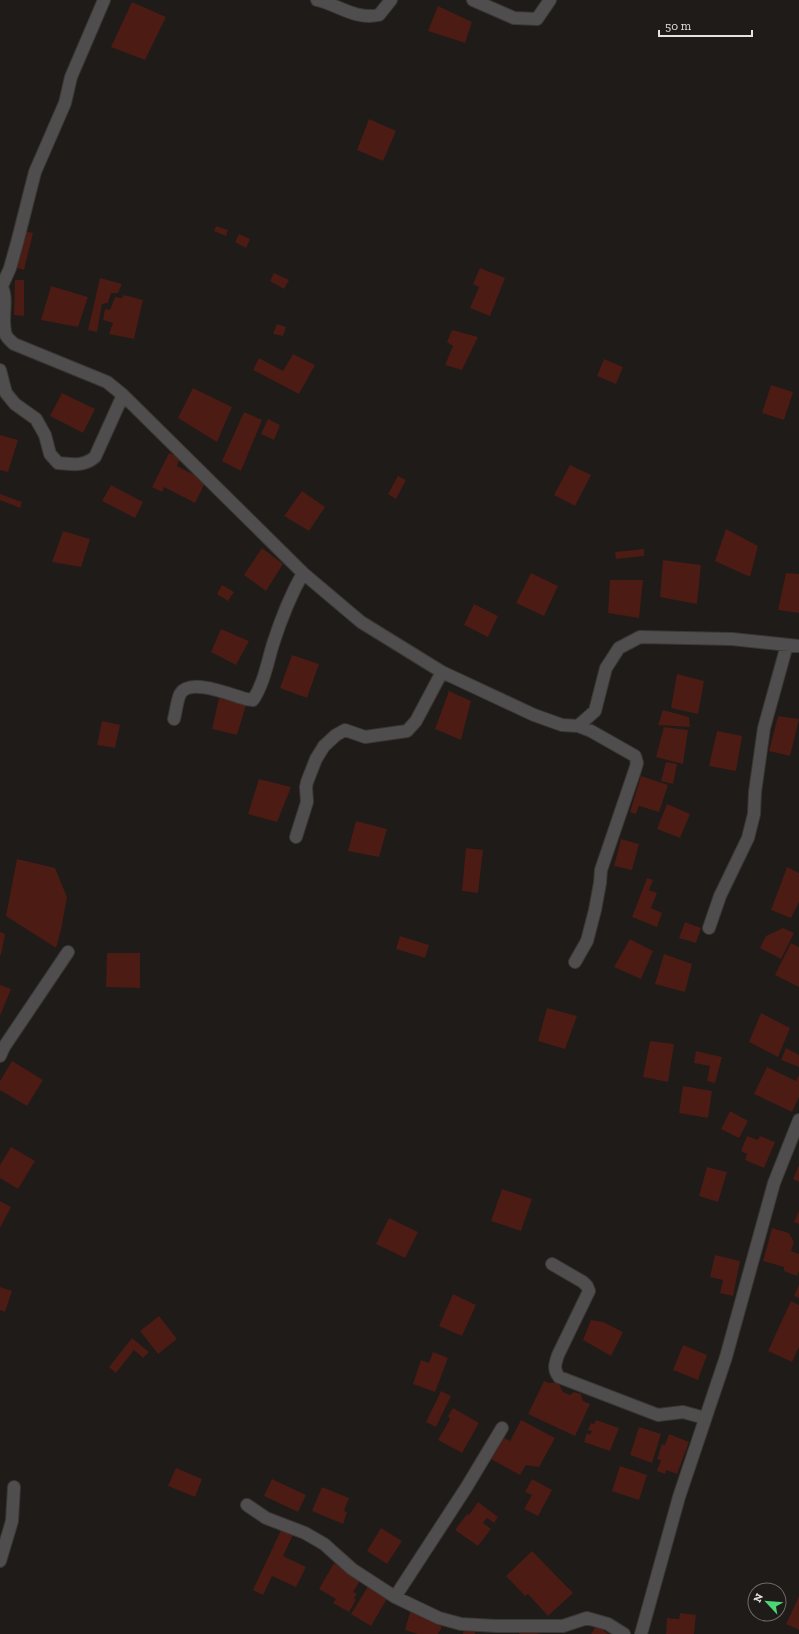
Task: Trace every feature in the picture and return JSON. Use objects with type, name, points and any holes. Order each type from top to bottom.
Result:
[{"type":"street","points":[[0,345],[4,297],[1,285],[10,268],[35,172],[65,103],[71,77],[104,0]]},
{"type":"street","points":[[316,0],[368,17],[379,15],[391,0]]},
{"type":"street","points":[[473,0],[514,18],[537,19],[550,0]]},
{"type":"street","points":[[3,321],[6,336],[14,344],[107,382],[123,395],[303,573],[361,622],[442,672],[534,715],[562,725],[578,726],[601,736],[636,756],[638,763],[601,870],[595,910],[587,941],[575,962]]},
{"type":"street","points":[[0,370],[6,393],[15,404],[36,419],[45,435],[50,454],[58,463],[75,465],[87,463],[95,457],[123,395]]},
{"type":"street","points":[[174,719],[180,695],[185,689],[190,687],[203,687],[253,700],[262,683],[282,614],[303,573]]},
{"type":"street","points":[[578,726],[595,711],[606,668],[619,648],[640,637],[732,639],[793,646],[764,728],[754,814],[748,838],[720,896],[709,928]]},
{"type":"street","points":[[296,837],[307,802],[307,782],[316,759],[324,746],[336,735],[345,730],[365,737],[407,731],[416,721],[442,672]]},
{"type":"street","points":[[0,1056],[4,1047],[68,952]]},
{"type":"street","points":[[641,1634],[679,1497],[726,1358],[774,1183],[799,1120]]},
{"type":"street","points":[[552,1264],[583,1282],[588,1286],[589,1292],[556,1360],[555,1372],[559,1377],[658,1415],[683,1412],[705,1418]]},
{"type":"street","points":[[395,1597],[466,1488],[502,1428]]},
{"type":"street","points":[[0,1561],[12,1521],[14,1487]]},
{"type":"street","points":[[247,1505],[266,1518],[305,1533],[324,1544],[352,1569],[395,1597],[439,1618],[461,1624],[496,1626],[563,1626],[587,1618],[608,1624],[624,1634]]},
{"type":"building","points":[[132,2],[166,17],[145,60],[111,47]]},
{"type":"building","points":[[438,6],[472,22],[465,43],[428,31]]},
{"type":"building","points":[[369,119],[396,131],[383,161],[357,150]]},
{"type":"building","points":[[216,226],[228,230],[226,236],[214,231]]},
{"type":"building","points":[[23,231],[33,233],[24,270],[14,267]]},
{"type":"building","points":[[239,234],[250,239],[246,248],[235,242]]},
{"type":"building","points":[[480,268],[505,278],[490,316],[470,308],[479,287],[473,284]]},
{"type":"building","points":[[274,273],[289,280],[284,289],[270,281]]},
{"type":"building","points":[[100,278],[122,284],[118,293],[111,293],[108,303],[102,304],[97,332],[88,330]]},
{"type":"building","points":[[15,280],[24,280],[24,316],[14,315]]},
{"type":"building","points":[[51,286],[88,297],[78,327],[41,320]]},
{"type":"building","points":[[124,295],[143,300],[134,339],[109,334],[113,323],[103,320],[105,309],[110,310],[115,297],[122,298]]},
{"type":"building","points":[[277,324],[286,327],[283,336],[273,334]]},
{"type":"building","points":[[452,330],[478,337],[462,370],[445,365],[453,346],[447,342]]},
{"type":"building","points":[[293,354],[315,365],[299,394],[253,370],[259,358],[283,371]]},
{"type":"building","points":[[604,359],[623,367],[616,384],[597,376]]},
{"type":"building","points":[[771,385],[793,392],[784,420],[762,413]]},
{"type":"building","points":[[193,388],[232,407],[217,442],[178,418]]},
{"type":"building","points":[[62,393],[95,409],[83,433],[50,416]]},
{"type":"building","points":[[244,412],[262,420],[241,471],[222,461]]},
{"type":"building","points":[[268,419],[280,425],[274,440],[261,434]]},
{"type":"building","points":[[0,435],[18,440],[8,472],[0,470]]},
{"type":"building","points":[[169,453],[180,458],[177,466],[206,481],[195,503],[164,487],[162,492],[152,487]]},
{"type":"building","points":[[570,465],[591,475],[575,506],[554,495]]},
{"type":"building","points":[[398,476],[406,480],[396,499],[388,494]]},
{"type":"building","points":[[111,485],[143,502],[135,518],[102,501]]},
{"type":"building","points":[[302,491],[325,507],[309,531],[284,516]]},
{"type":"building","points":[[0,494],[22,502],[20,508],[0,500]]},
{"type":"building","points":[[726,529],[758,546],[750,577],[715,561]]},
{"type":"building","points":[[63,531],[90,539],[81,567],[52,562]]},
{"type":"building","points":[[262,548],[283,564],[266,591],[244,575]]},
{"type":"building","points":[[644,549],[644,556],[616,559],[615,552]]},
{"type":"building","points":[[663,560],[701,565],[697,604],[660,597]]},
{"type":"building","points":[[531,573],[558,586],[544,616],[516,603]]},
{"type":"building","points":[[786,573],[799,574],[799,613],[778,610]]},
{"type":"building","points":[[610,580],[643,580],[639,618],[608,613]]},
{"type":"building","points":[[222,585],[234,592],[228,601],[217,594]]},
{"type":"building","points":[[474,604],[498,616],[488,637],[464,625]]},
{"type":"building","points":[[221,629],[249,641],[236,665],[211,652]]},
{"type":"building","points":[[292,655],[319,664],[307,698],[280,688]]},
{"type":"building","points":[[677,674],[704,681],[698,714],[671,708]]},
{"type":"building","points":[[449,691],[471,701],[461,740],[435,729]]},
{"type":"building","points":[[219,698],[246,705],[237,735],[212,729]]},
{"type":"building","points":[[663,710],[689,717],[690,727],[658,725]]},
{"type":"building","points":[[778,716],[799,719],[790,756],[769,751]]},
{"type":"building","points":[[102,721],[120,725],[115,748],[97,745]]},
{"type":"building","points":[[664,727],[688,730],[683,764],[656,757]]},
{"type":"building","points":[[717,731],[742,736],[736,771],[709,766]]},
{"type":"building","points":[[666,762],[677,764],[673,784],[661,781]]},
{"type":"building","points":[[641,776],[668,785],[659,812],[639,806],[636,814],[630,812]]},
{"type":"building","points":[[259,779],[291,787],[277,822],[248,814]]},
{"type":"building","points":[[667,804],[690,814],[680,838],[657,829]]},
{"type":"building","points":[[356,821],[387,829],[379,857],[348,851]]},
{"type":"building","points":[[621,839],[639,844],[632,870],[614,866]]},
{"type":"building","points":[[466,848],[483,850],[478,893],[462,891]]},
{"type":"building","points":[[17,859],[55,868],[67,897],[56,948],[6,916]]},
{"type":"building","points":[[787,867],[799,873],[799,902],[791,918],[771,910]]},
{"type":"building","points":[[647,878],[653,880],[649,890],[657,893],[651,908],[662,913],[657,927],[632,917]]},
{"type":"building","points":[[685,922],[701,928],[696,943],[679,938]]},
{"type":"building","points":[[783,928],[794,933],[781,959],[760,948],[766,936]]},
{"type":"building","points":[[0,932],[5,934],[1,955],[0,955]]},
{"type":"building","points":[[400,936],[429,945],[425,958],[396,949]]},
{"type":"building","points":[[630,939],[653,951],[641,979],[614,967]]},
{"type":"building","points":[[791,943],[799,947],[799,987],[775,975]]},
{"type":"building","points":[[107,953],[140,953],[140,988],[106,987]]},
{"type":"building","points":[[664,954],[692,964],[685,992],[655,984]]},
{"type":"building","points":[[0,985],[11,989],[0,1016]]},
{"type":"building","points":[[547,1008],[577,1016],[565,1049],[538,1041]]},
{"type":"building","points":[[761,1013],[790,1028],[778,1057],[749,1042]]},
{"type":"building","points":[[650,1041],[674,1044],[668,1082],[643,1077]]},
{"type":"building","points":[[786,1048],[799,1055],[799,1067],[781,1060]]},
{"type":"building","points":[[696,1051],[722,1057],[715,1083],[707,1081],[710,1066],[694,1063]]},
{"type":"building","points":[[12,1061],[43,1080],[27,1106],[0,1090],[0,1081]]},
{"type":"building","points":[[767,1067],[796,1081],[799,1075],[799,1097],[792,1112],[754,1094]]},
{"type":"building","points":[[683,1086],[712,1091],[708,1118],[679,1113]]},
{"type":"building","points":[[730,1111],[748,1121],[739,1138],[721,1129]]},
{"type":"building","points":[[747,1136],[758,1140],[760,1136],[775,1142],[764,1168],[745,1160],[747,1154],[741,1151]]},
{"type":"building","points":[[11,1147],[35,1161],[18,1189],[0,1178],[0,1165]]},
{"type":"building","points":[[799,1165],[799,1182],[793,1179]]},
{"type":"building","points":[[707,1167],[727,1172],[718,1202],[699,1196]]},
{"type":"building","points":[[502,1189],[532,1199],[521,1231],[491,1221]]},
{"type":"building","points":[[0,1201],[11,1207],[0,1228]]},
{"type":"building","points":[[799,1211],[799,1224],[794,1222]]},
{"type":"building","points":[[389,1218],[418,1232],[405,1258],[376,1244]]},
{"type":"building","points":[[772,1228],[789,1233],[794,1242],[791,1251],[799,1254],[799,1271],[797,1276],[784,1271],[784,1267],[763,1261]]},
{"type":"building","points":[[715,1255],[740,1261],[733,1296],[720,1293],[723,1280],[710,1277]]},
{"type":"building","points":[[799,1284],[799,1298],[794,1296]]},
{"type":"building","points":[[0,1287],[12,1291],[5,1312],[0,1310]]},
{"type":"building","points":[[453,1294],[476,1305],[462,1336],[439,1326]]},
{"type":"building","points":[[791,1301],[799,1305],[799,1347],[792,1362],[768,1351]]},
{"type":"building","points":[[159,1316],[177,1339],[158,1354],[140,1331]]},
{"type":"building","points":[[591,1320],[603,1322],[623,1332],[611,1356],[583,1340]]},
{"type":"building","points":[[132,1338],[149,1352],[143,1358],[134,1350],[116,1373],[109,1367]]},
{"type":"building","points":[[683,1345],[707,1355],[698,1380],[673,1370]]},
{"type":"building","points":[[433,1352],[448,1358],[435,1392],[413,1384],[421,1360],[429,1363]]},
{"type":"building","points":[[544,1381],[549,1383],[558,1383],[563,1392],[570,1395],[574,1392],[581,1394],[583,1401],[590,1404],[575,1436],[528,1414]]},
{"type":"building","points":[[441,1391],[451,1396],[436,1427],[426,1422]]},
{"type":"building","points":[[453,1408],[479,1423],[462,1453],[438,1440],[450,1419],[448,1416]]},
{"type":"building","points":[[521,1420],[555,1438],[539,1467],[526,1465],[520,1475],[489,1458],[501,1436],[510,1441]]},
{"type":"building","points":[[596,1420],[619,1428],[610,1451],[584,1442],[587,1433],[590,1435],[592,1431],[588,1430],[591,1423],[594,1424]]},
{"type":"building","points":[[639,1427],[661,1434],[652,1463],[630,1455]]},
{"type":"building","points":[[669,1434],[689,1442],[677,1474],[666,1470],[665,1474],[657,1471],[661,1460],[657,1459],[662,1444],[665,1445]]},
{"type":"building","points":[[620,1466],[647,1475],[639,1500],[612,1491]]},
{"type":"building","points":[[176,1468],[202,1479],[195,1497],[168,1486]]},
{"type":"building","points":[[272,1479],[306,1495],[298,1512],[264,1496]]},
{"type":"building","points":[[532,1479],[552,1490],[538,1516],[524,1509],[532,1495],[525,1492]]},
{"type":"building","points":[[322,1487],[349,1498],[344,1511],[347,1512],[343,1524],[312,1511]]},
{"type":"building","points":[[478,1502],[498,1517],[494,1523],[487,1518],[483,1523],[491,1529],[478,1546],[455,1530],[467,1514],[469,1515]]},
{"type":"building","points":[[282,1528],[294,1533],[283,1556],[306,1567],[296,1587],[272,1576],[263,1595],[253,1590]]},
{"type":"building","points":[[381,1528],[402,1541],[387,1564],[367,1551]]},
{"type":"building","points":[[532,1551],[573,1593],[548,1616],[528,1594],[525,1596],[506,1576]]},
{"type":"building","points":[[334,1563],[361,1579],[353,1592],[357,1594],[354,1598],[356,1600],[349,1612],[333,1603],[336,1599],[319,1589]]},
{"type":"building","points":[[369,1585],[388,1597],[371,1626],[351,1614]]},
{"type":"building","points":[[799,1596],[799,1630],[786,1624]]},
{"type":"building","points":[[412,1605],[442,1627],[438,1634],[418,1634],[405,1630]]},
{"type":"building","points":[[680,1613],[696,1615],[694,1634],[666,1634],[667,1618],[679,1619]]},
{"type":"building","points":[[596,1626],[609,1634],[591,1634]]},
{"type":"building","points":[[464,1627],[475,1628],[475,1634],[463,1634]]},
{"type":"building","points":[[521,1627],[540,1634],[519,1634]]}]
